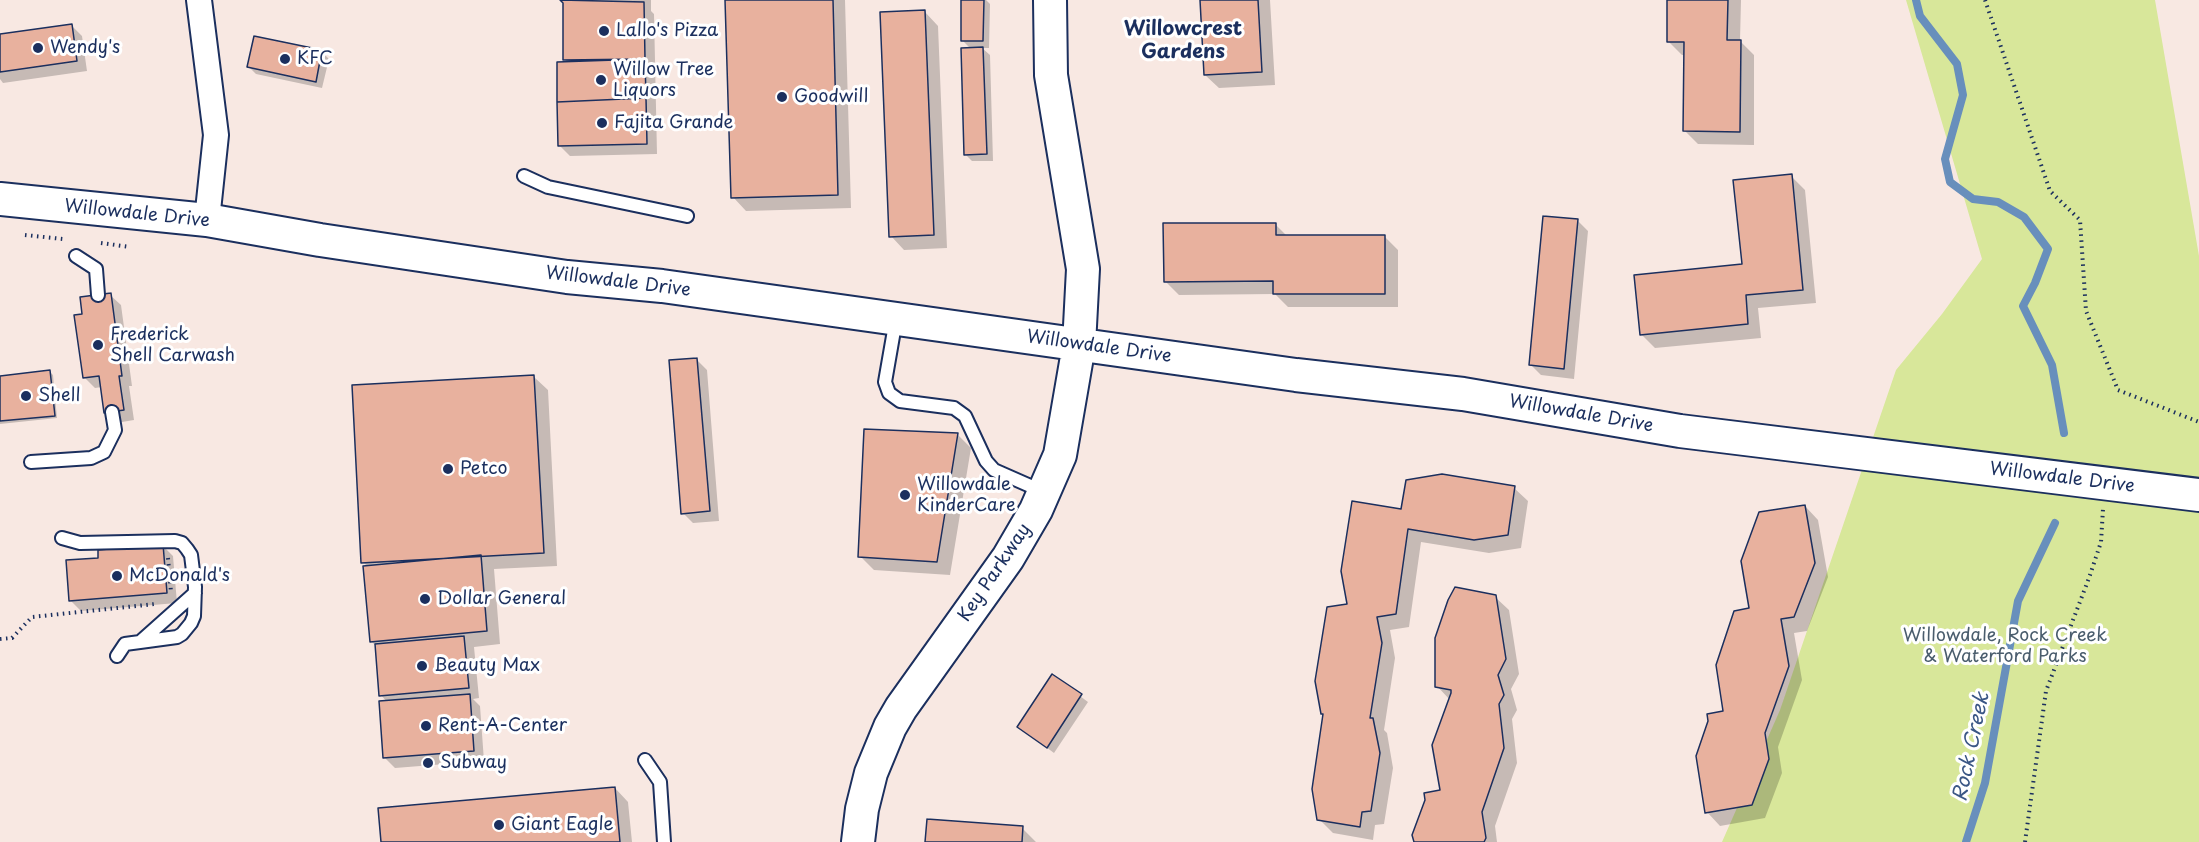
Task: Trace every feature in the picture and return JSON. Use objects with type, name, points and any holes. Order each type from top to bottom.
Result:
[{"type":"street","points":[[199,0],[216,135],[207,220]]},
{"type":"street","name":"Key Parkway","points":[[858,842],[862,809],[871,773],[890,727],[901,708],[1008,558],[1036,510],[1060,455],[1079,345],[1083,269],[1051,75],[1050,0]]},
{"type":"street","name":"Willowdale Drive","points":[[0,200],[207,220],[320,240],[567,277],[662,286],[896,317],[1296,375],[1464,394],[1680,430],[2199,495]]},
{"type":"lane","points":[[524,176],[548,187],[687,216]]},
{"type":"lane","points":[[75,256],[96,269],[98,295]]},
{"type":"lane","points":[[896,317],[885,382],[889,393],[900,401],[954,408],[964,416],[986,461],[994,470],[1044,492]]},
{"type":"lane","points":[[31,462],[91,458],[104,452],[115,430],[112,412]]},
{"type":"lane","points":[[62,538],[80,543],[175,541],[182,543],[191,555],[195,593],[194,616],[182,634],[171,639],[124,644],[117,657]]},
{"type":"lane","points":[[140,642],[195,593]]},
{"type":"lane","points":[[645,760],[660,782],[664,842]]},
{"type":"path","points":[[1985,0],[2050,192],[2080,220],[2086,311],[2118,390],[2199,422]]},
{"type":"path","points":[[25,235],[63,239]]},
{"type":"path","points":[[101,243],[130,247]]},
{"type":"path","points":[[2025,842],[2046,691],[2101,542],[2104,482]]},
{"type":"path","points":[[166,599],[171,595],[167,548]]},
{"type":"path","points":[[0,639],[12,638],[32,617],[162,604]]},
{"type":"green space","name":"Willowdale, Rock Creek & Waterford Parks","points":[[1906,0],[2155,0],[2199,256],[2199,842],[1722,842],[1780,710],[1896,370],[1942,314],[1982,259]]},
{"type":"building","name":"Lallo's Pizza","points":[[560,0],[644,2],[645,59],[563,60],[563,3]]},
{"type":"building","name":"Goodwill","points":[[725,0],[833,0],[838,195],[731,198]]},
{"type":"building","points":[[961,0],[984,0],[983,41],[961,41]]},
{"type":"building","points":[[1200,0],[1258,0],[1262,72],[1204,75]]},
{"type":"building","points":[[1667,0],[1728,0],[1727,40],[1741,40],[1740,132],[1683,131],[1684,42],[1667,42]]},
{"type":"building","points":[[925,10],[934,235],[889,237],[880,12]]},
{"type":"building","name":"Wendy's","points":[[72,24],[77,61],[0,72],[0,34]]},
{"type":"building","name":"KFC","points":[[254,36],[322,50],[316,82],[247,67]]},
{"type":"building","points":[[983,47],[987,154],[964,155],[961,48]]},
{"type":"building","name":"Willow Tree Liquors","points":[[645,59],[646,98],[557,102],[557,62]]},
{"type":"building","name":"Fajita Grande","points":[[646,98],[647,144],[558,146],[557,102]]},
{"type":"building","points":[[1792,174],[1803,290],[1746,295],[1748,324],[1640,335],[1634,275],[1742,264],[1733,180]]},
{"type":"building","points":[[1543,216],[1578,219],[1564,369],[1529,365]]},
{"type":"building","points":[[1163,223],[1276,223],[1276,235],[1385,235],[1385,294],[1273,294],[1273,281],[1164,282]]},
{"type":"building","name":"Frederick Shell Carwash","points":[[111,293],[124,410],[104,413],[99,376],[83,378],[74,315],[82,314],[80,297]]},
{"type":"building","points":[[697,358],[710,511],[681,514],[669,360]]},
{"type":"building","name":"Shell","points":[[50,370],[55,416],[0,421],[0,376]]},
{"type":"building","name":"Petco","points":[[534,375],[544,553],[361,563],[352,385]]},
{"type":"building","name":"Willowdale KinderCare","points":[[864,429],[958,433],[937,562],[858,557]]},
{"type":"building","points":[[1442,474],[1515,486],[1508,535],[1474,540],[1408,529],[1396,614],[1377,617],[1382,643],[1370,718],[1373,718],[1380,753],[1371,811],[1362,812],[1360,827],[1317,820],[1312,789],[1323,714],[1321,714],[1315,681],[1327,607],[1347,604],[1341,571],[1352,501],[1401,509],[1406,480]]},
{"type":"building","points":[[1805,505],[1815,563],[1794,617],[1781,619],[1789,666],[1765,733],[1769,759],[1752,805],[1705,813],[1696,756],[1708,721],[1707,714],[1723,711],[1716,665],[1734,611],[1749,608],[1741,561],[1759,512]]},
{"type":"building","name":"McDonald's","points":[[163,544],[167,593],[69,601],[66,560],[98,558],[98,550]]},
{"type":"building","name":"Dollar General","points":[[481,555],[487,631],[370,642],[363,566]]},
{"type":"building","points":[[1455,587],[1496,595],[1506,659],[1498,675],[1504,695],[1499,704],[1504,748],[1482,812],[1486,838],[1484,842],[1414,842],[1412,835],[1425,800],[1424,793],[1440,790],[1432,745],[1451,690],[1435,687],[1435,638]]},
{"type":"building","name":"Beauty Max","points":[[464,636],[469,688],[379,696],[375,644]]},
{"type":"building","points":[[1052,674],[1082,694],[1047,748],[1017,727]]},
{"type":"building","name":"Rent-A-Center","points":[[470,694],[474,751],[383,758],[379,701]]},
{"type":"building","name":"Giant Eagle","points":[[615,787],[620,842],[381,842],[378,808]]},
{"type":"building","points":[[927,819],[1023,826],[1022,842],[925,842]]},
{"type":"waterway","name":"Rock Creek","points":[[1916,0],[1920,16],[1957,64],[1963,95],[1945,159],[1950,182],[1973,199],[1998,202],[2024,217],[2048,249],[2023,306],[2052,365],[2064,433]]},
{"type":"waterway","name":"Rock Creek","points":[[1966,842],[1985,783],[2018,601],[2055,523]]},
{"type":"place","name":"Lallo's Pizza","points":[[604,31]]},
{"type":"place","name":"Wendy's","points":[[38,48]]},
{"type":"place","name":"KFC","points":[[285,59]]},
{"type":"place","name":"Willow Tree Liquors","points":[[601,80]]},
{"type":"place","name":"Goodwill","points":[[782,97]]},
{"type":"place","name":"Fajita Grande","points":[[602,123]]},
{"type":"place","name":"Frederick Shell Carwash","points":[[98,345]]},
{"type":"place","name":"Shell","points":[[26,396]]},
{"type":"place","name":"Petco","points":[[448,469]]},
{"type":"place","name":"Willowdale KinderCare","points":[[905,495]]},
{"type":"place","name":"McDonald's","points":[[117,576]]},
{"type":"place","name":"Dollar General","points":[[425,599]]},
{"type":"place","name":"Beauty Max","points":[[422,666]]},
{"type":"place","name":"Rent-A-Center","points":[[426,726]]},
{"type":"place","name":"Subway","points":[[428,763]]},
{"type":"place","name":"Giant Eagle","points":[[499,825]]},
{"type":"district","name":"Willowcrest Gardens","points":[[1183,40]]}]
